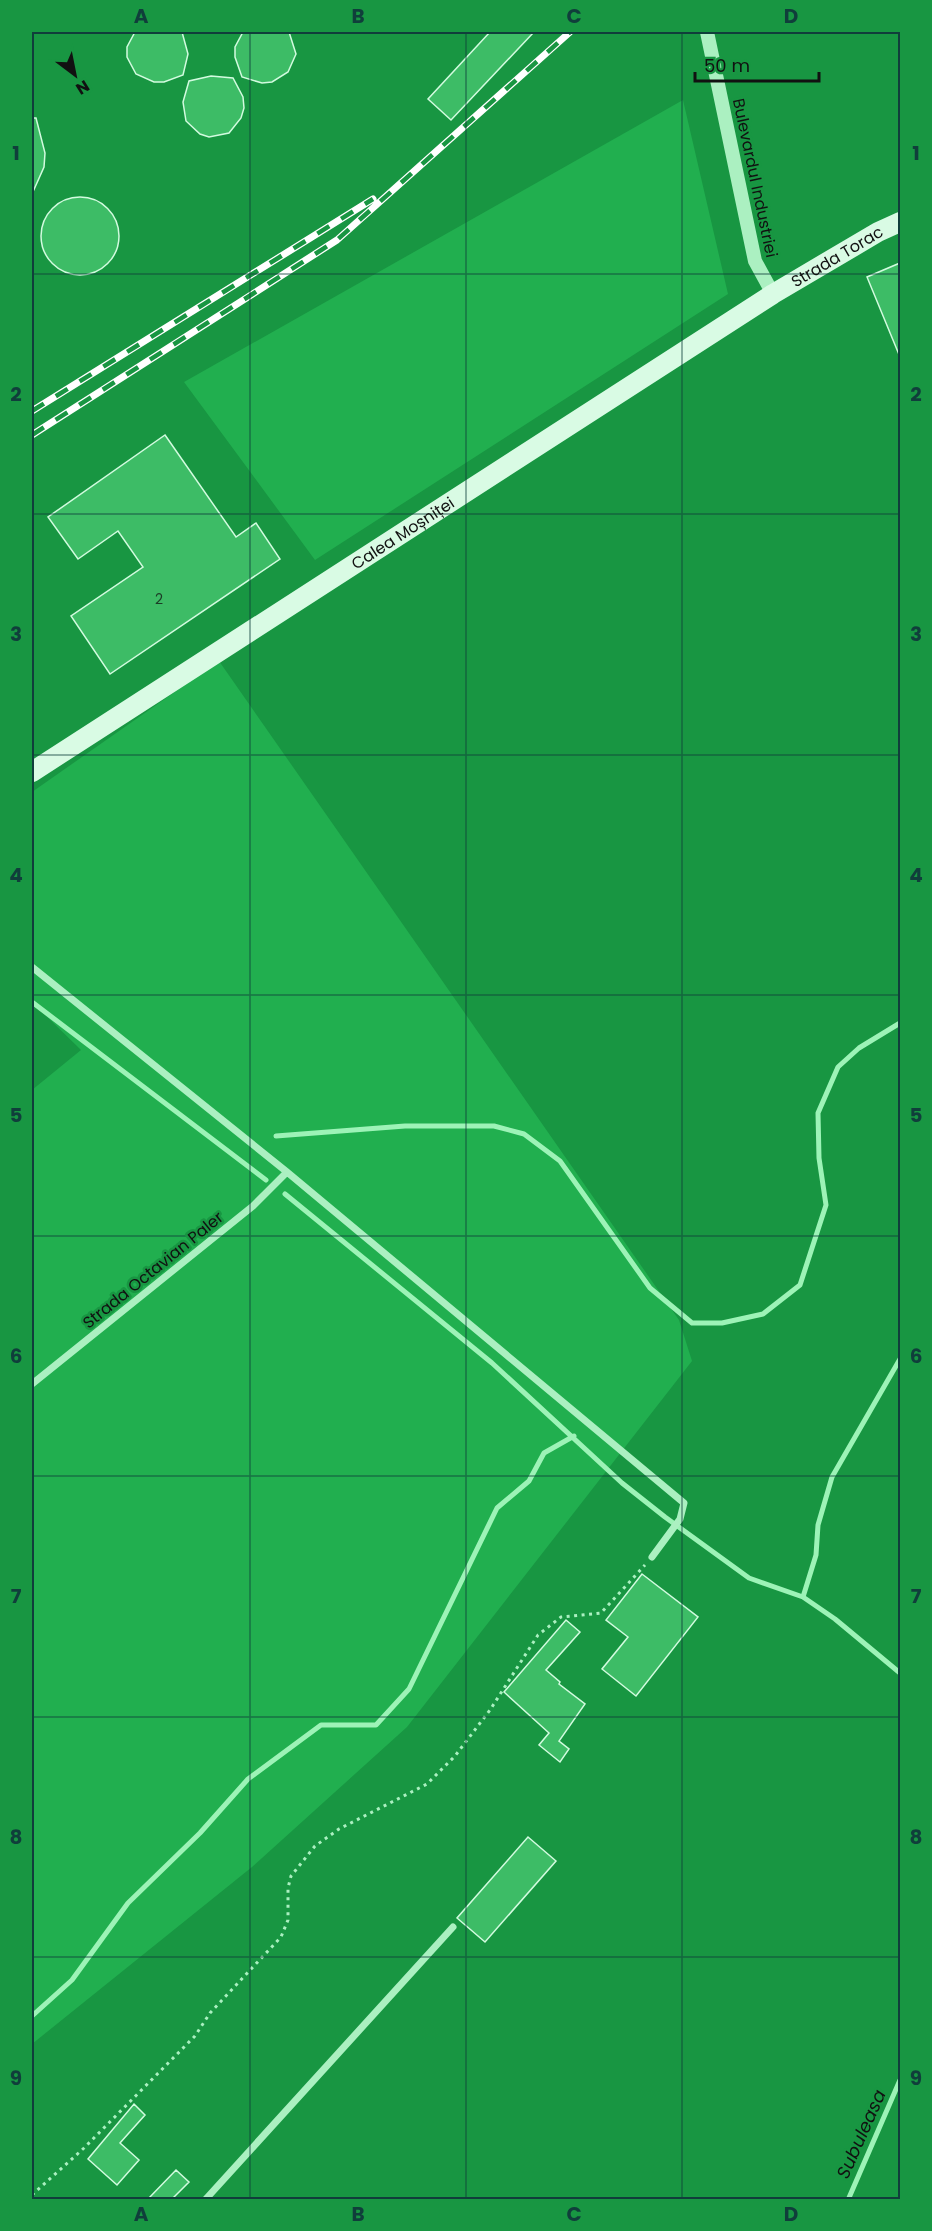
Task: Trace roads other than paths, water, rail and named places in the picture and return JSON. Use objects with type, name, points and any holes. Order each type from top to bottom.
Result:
[{"type":"street","name":"Bulevardul Industriei","points":[[707,32],[754,261],[773,294]]},
{"type":"street","name":"Strada Torac","points":[[773,294],[878,232],[900,222]]},
{"type":"street","name":"Calea Moșniței","points":[[32,772],[773,294]]},
{"type":"lane","points":[[32,967],[287,1172],[684,1503],[680,1519],[652,1557]]},
{"type":"lane","name":"Strada Octavian Paler","points":[[32,1384],[254,1206],[287,1172]]},
{"type":"lane","points":[[205,2199],[453,1927]]},
{"type":"waterway","points":[[32,1002],[266,1180]]},
{"type":"waterway","points":[[276,1136],[405,1126],[494,1126],[524,1134],[560,1161],[650,1288],[692,1323],[722,1323],[763,1314],[800,1285],[826,1205],[819,1158],[818,1113],[838,1067],[859,1048],[900,1023]]},
{"type":"waterway","points":[[285,1194],[492,1363],[622,1483],[665,1517],[749,1578],[803,1597],[835,1619],[900,1673]]},
{"type":"waterway","points":[[803,1597],[816,1555],[818,1525],[832,1477],[900,1359]]},
{"type":"waterway","points":[[32,2016],[72,1980],[128,1903],[200,1833],[248,1779],[321,1725],[376,1725],[409,1689],[497,1508],[529,1481],[544,1453],[574,1436]]},
{"type":"waterway","name":"Subuleasa","points":[[848,2200],[900,2080]]},
{"type":"railway","points":[[32,435],[337,240],[570,32]]},
{"type":"railway","points":[[32,411],[373,199]]}]
